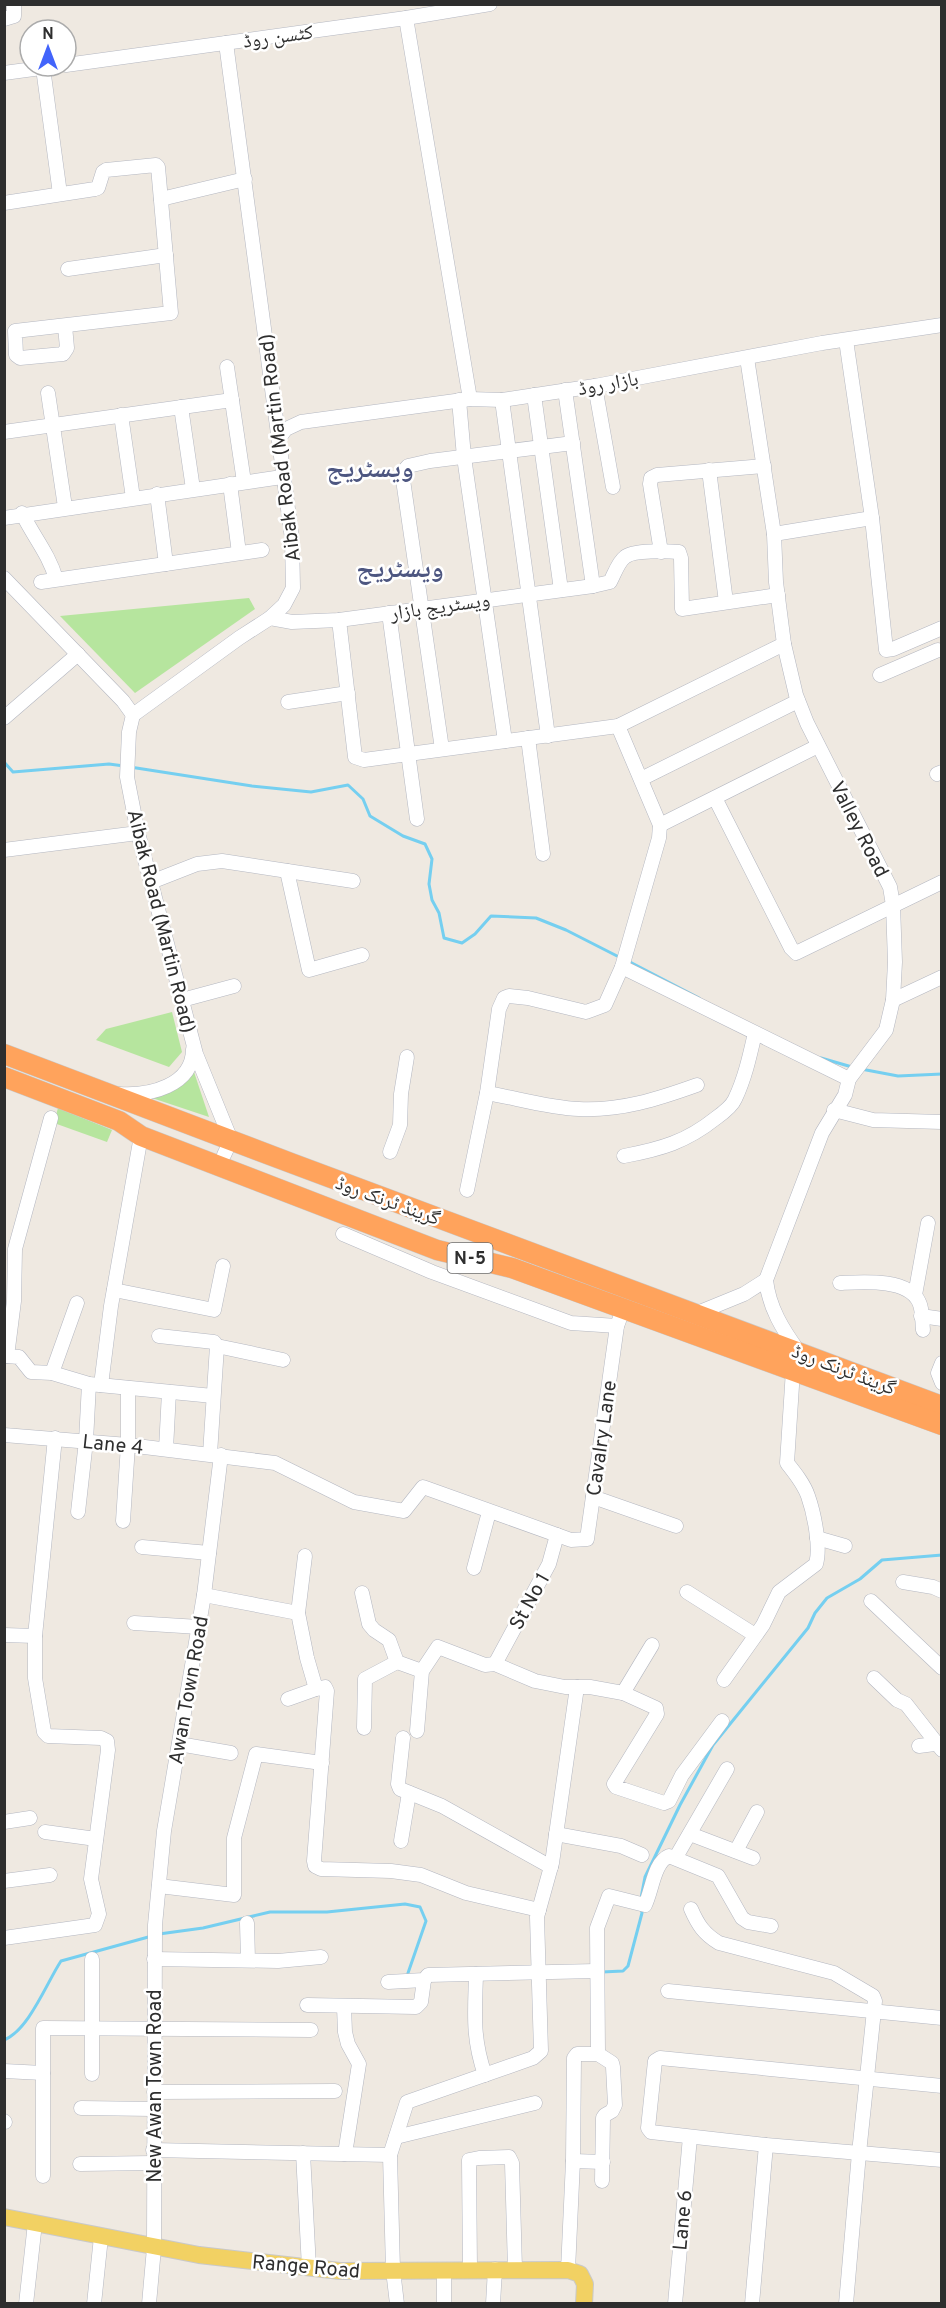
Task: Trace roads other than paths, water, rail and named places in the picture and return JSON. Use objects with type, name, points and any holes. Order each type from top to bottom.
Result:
[{"type":"highway","name":"گرینڈ ٹرنک روڈ","points":[[4,1054],[105,1091],[355,1204],[513,1268],[621,1316],[796,1361],[942,1406]]},
{"type":"highway","name":"گرینڈ ٹرنک روڈ","points":[[4,1077],[119,1121],[177,1138],[227,1148],[695,1314],[942,1425]]},
{"type":"highway","name":"گرینڈ ٹرنک روڈ","points":[[119,1121],[141,1136],[438,1250],[513,1268]]},
{"type":"main road","name":"Range Road","points":[[4,2217],[154,2248],[340,2271],[515,2269],[568,2271]]},
{"type":"main road","points":[[568,2271],[580,2274],[585,2284],[584,2304]]},
{"type":"street","points":[[4,19],[14,16],[14,4]]},
{"type":"street","name":"کٹسن روڈ","points":[[78,63],[406,18],[490,4]]},
{"type":"street","points":[[406,18],[464,400],[464,457],[505,741]]},
{"type":"street","name":"Aibak Road (Martin Road)","points":[[226,43],[292,539],[293,588],[284,605],[270,618],[230,644],[133,715],[129,732],[127,777],[138,833],[193,1042],[227,1148]]},
{"type":"street","points":[[51,78],[60,194]]},
{"type":"street","points":[[4,203],[98,188],[103,172],[106,170],[156,165],[158,167],[171,313],[65,326]]},
{"type":"street","points":[[161,199],[245,179]]},
{"type":"street","points":[[68,269],[166,255]]},
{"type":"street","name":"بازار روڈ","points":[[279,438],[286,429],[301,422],[464,400],[502,400],[595,386],[846,340],[942,325]]},
{"type":"street","points":[[846,340],[872,518],[886,650],[937,629],[940,654],[880,675]]},
{"type":"street","name":"Valley Road","points":[[747,358],[774,534],[784,644],[798,700],[818,746],[890,887],[895,962],[892,1000],[886,1030],[854,1071],[845,1095],[822,1133],[766,1280]]},
{"type":"street","points":[[227,367],[232,400],[239,553]]},
{"type":"street","points":[[595,386],[613,487]]},
{"type":"street","points":[[565,390],[593,586]]},
{"type":"street","points":[[48,393],[65,507]]},
{"type":"street","points":[[534,395],[561,590]]},
{"type":"street","points":[[4,432],[232,400]]},
{"type":"street","points":[[502,400],[548,736]]},
{"type":"street","points":[[181,407],[193,489]]},
{"type":"street","points":[[121,415],[133,498]]},
{"type":"street","points":[[442,749],[402,473],[408,466],[573,443]]},
{"type":"street","points":[[764,466],[657,475],[651,478],[650,484],[662,552],[679,552],[681,558],[682,609],[778,594]]},
{"type":"street","points":[[709,470],[726,602]]},
{"type":"street","points":[[5,514],[282,477]]},
{"type":"street","points":[[157,494],[166,564]]},
{"type":"street","points":[[22,513],[30,530],[50,559],[56,579]]},
{"type":"street","points":[[774,534],[872,518]]},
{"type":"street","points":[[40,582],[262,550]]},
{"type":"street","name":"ویسٹریج بازار","points":[[270,618],[292,622],[339,620],[593,586],[610,582],[627,555],[662,552]]},
{"type":"street","points":[[4,578],[123,700],[133,715]]},
{"type":"street","points":[[389,614],[417,819]]},
{"type":"street","points":[[339,620],[355,757],[364,760],[618,726],[784,644]]},
{"type":"street","points":[[4,718],[78,654]]},
{"type":"street","points":[[288,702],[348,693]]},
{"type":"street","points":[[640,779],[798,700]]},
{"type":"street","points":[[467,1190],[487,1093],[498,1009],[504,998],[509,996],[528,998],[586,1012],[605,1005],[623,962],[660,825],[618,726]]},
{"type":"street","points":[[528,738],[543,855]]},
{"type":"street","points":[[660,825],[818,746]]},
{"type":"street","points":[[715,798],[791,948],[796,953],[942,882]]},
{"type":"street","points":[[6,848],[138,833]]},
{"type":"street","points":[[151,882],[197,864],[222,861],[353,881]]},
{"type":"street","points":[[287,871],[309,970],[362,955]]},
{"type":"street","points":[[623,962],[755,1033],[854,1071]]},
{"type":"street","points":[[892,1000],[942,977]]},
{"type":"street","points":[[182,1000],[234,987]]},
{"type":"street","points":[[624,1156],[660,1150],[682,1141],[721,1115],[734,1101],[749,1061],[755,1033]]},
{"type":"street","points":[[105,1091],[122,1095],[167,1087],[182,1076],[191,1065],[193,1042]]},
{"type":"street","points":[[390,1152],[400,1125],[401,1094],[407,1057]]},
{"type":"street","points":[[487,1093],[578,1109],[615,1108],[654,1101],[697,1084]]},
{"type":"street","points":[[834,1110],[873,1120],[942,1122]]},
{"type":"street","points":[[51,1118],[15,1249],[14,1301],[6,1356],[19,1357],[31,1372],[52,1373],[95,1385],[213,1396]]},
{"type":"street","points":[[78,1512],[95,1385],[141,1136]]},
{"type":"street","points":[[915,1295],[928,1223]]},
{"type":"street","points":[[343,1234],[432,1272],[571,1323],[621,1316]]},
{"type":"street","points":[[114,1290],[214,1310],[223,1266]]},
{"type":"street","points":[[695,1314],[744,1294],[766,1280],[767,1294],[796,1361],[787,1463],[800,1479],[808,1496],[817,1538],[816,1564],[779,1592],[764,1625],[724,1680]]},
{"type":"street","points":[[840,1283],[884,1283],[903,1288],[915,1295],[921,1305],[923,1330]]},
{"type":"street","points":[[52,1373],[76,1303]]},
{"type":"street","name":"Cavalry Lane","points":[[557,1535],[571,1540],[587,1539],[621,1316]]},
{"type":"street","points":[[921,1316],[942,1319]]},
{"type":"street","points":[[159,1336],[214,1342],[217,1346],[282,1360]]},
{"type":"street","name":"Awan Town Road","points":[[154,1925],[164,1831],[199,1627],[209,1553],[216,1455],[213,1396],[217,1346]]},
{"type":"street","points":[[942,1353],[938,1374],[942,1383]]},
{"type":"street","points":[[123,1521],[128,1445],[128,1388]]},
{"type":"street","points":[[166,1449],[169,1392]]},
{"type":"street","name":"Lane 4","points":[[4,1435],[87,1441],[216,1455]]},
{"type":"street","points":[[4,1938],[95,1925],[99,1914],[91,1879],[108,1749],[107,1741],[101,1738],[48,1736],[44,1732],[35,1678],[35,1636],[55,1438]]},
{"type":"street","points":[[216,1455],[275,1463],[354,1502],[404,1511],[423,1487],[557,1535]]},
{"type":"street","points":[[593,1497],[676,1526]]},
{"type":"street","points":[[474,1568],[489,1512]]},
{"type":"street","name":"St No 1","points":[[495,1664],[549,1564],[557,1535]]},
{"type":"street","points":[[817,1538],[845,1546]]},
{"type":"street","points":[[142,1547],[209,1553]]},
{"type":"street","points":[[305,1556],[298,1613],[316,1689]]},
{"type":"street","points":[[903,1582],[933,1587],[942,1591]]},
{"type":"street","points":[[687,1592],[755,1635]]},
{"type":"street","points":[[362,1593],[369,1624],[389,1640],[397,1662]]},
{"type":"street","points":[[204,1595],[298,1613]]},
{"type":"street","points":[[871,1601],[942,1668]]},
{"type":"street","points":[[134,1623],[199,1627]]},
{"type":"street","points":[[4,1635],[35,1636]]},
{"type":"street","points":[[623,1693],[652,1646]]},
{"type":"street","points":[[417,1731],[422,1671],[438,1647],[485,1665],[495,1664],[535,1681],[623,1693],[656,1708],[657,1714],[614,1784],[664,1803],[669,1801],[682,1775],[722,1721]]},
{"type":"street","points":[[363,1728],[365,1679],[397,1662],[422,1671]]},
{"type":"street","points":[[874,1678],[897,1700],[906,1704],[940,1745]]},
{"type":"street","points":[[288,1699],[324,1687],[327,1691],[315,1866],[321,1869],[391,1871],[421,1875],[466,1893],[538,1910]]},
{"type":"street","points":[[397,2304],[393,2270],[390,2155],[407,2102],[533,2058],[541,2051],[538,1910],[551,1867],[577,1687]]},
{"type":"street","points":[[403,1738],[398,1787],[441,1806],[551,1867]]},
{"type":"street","points":[[179,1744],[231,1753]]},
{"type":"street","points":[[919,1746],[940,1745]]},
{"type":"street","points":[[159,1887],[234,1895],[232,1851],[235,1831],[256,1755],[322,1763]]},
{"type":"street","points":[[676,1857],[728,1769]]},
{"type":"street","points":[[401,1841],[409,1793]]},
{"type":"street","points":[[736,1851],[757,1812]]},
{"type":"street","points":[[4,1822],[30,1818]]},
{"type":"street","points":[[45,1832],[96,1839]]},
{"type":"street","points":[[556,1834],[621,1846],[642,1855]]},
{"type":"street","points":[[690,1834],[753,1858]]},
{"type":"street","points":[[598,2054],[597,1928],[607,1899],[613,1896],[637,1904],[647,1903],[654,1880],[666,1856],[676,1857],[718,1876],[745,1921],[771,1926]]},
{"type":"street","points":[[4,1881],[50,1875]]},
{"type":"street","points":[[691,1909],[699,1927],[708,1937],[719,1943],[834,1973],[873,1996],[875,2001],[846,2304]]},
{"type":"street","points":[[247,1923],[248,1960]]},
{"type":"street","name":"New Awan Town Road","points":[[149,2304],[154,2248],[154,1925]]},
{"type":"street","points":[[154,1959],[278,1961],[321,1957]]},
{"type":"street","points":[[92,1959],[92,2074]]},
{"type":"street","points":[[307,2005],[416,2007],[421,2002],[424,1980],[428,1976],[596,1971]]},
{"type":"street","points":[[477,1974],[476,2049],[485,2075]]},
{"type":"street","points":[[388,1982],[424,1980]]},
{"type":"street","points":[[668,1990],[942,2018]]},
{"type":"street","points":[[344,2007],[348,2044],[360,2064],[345,2154]]},
{"type":"street","points":[[43,2176],[43,2028],[311,2030]]},
{"type":"street","points":[[568,2271],[575,2055],[598,2054],[612,2063],[615,2105],[612,2111],[603,2118],[602,2181]]},
{"type":"street","points":[[942,2086],[657,2058],[649,2130],[766,2145],[942,2160]]},
{"type":"street","points":[[4,2071],[43,2073]]},
{"type":"street","points":[[154,2092],[335,2091]]},
{"type":"street","points":[[396,2137],[535,2103]]},
{"type":"street","points":[[81,2108],[153,2109]]},
{"type":"street","name":"Lane 6","points":[[675,2304],[690,2137]]},
{"type":"street","points":[[752,2304],[766,2145]]},
{"type":"street","points":[[303,2153],[309,2268]]},
{"type":"street","points":[[80,2164],[153,2157],[303,2153],[390,2155]]},
{"type":"street","points":[[470,2270],[469,2160],[509,2157],[512,2163],[515,2269]]},
{"type":"street","points":[[573,2161],[603,2162]]},
{"type":"street","points":[[26,2304],[35,2223]]},
{"type":"street","points":[[94,2304],[101,2237]]},
{"type":"street","points":[[493,2304],[495,2269]]},
{"type":"street","points":[[444,2270],[444,2304]]},
{"type":"waterway","points":[[4,762],[13,772],[109,764],[124,766]]},
{"type":"waterway","points":[[130,767],[252,786],[311,792],[348,785],[363,799],[370,816],[403,836],[425,844],[432,859],[429,884],[432,900],[439,913],[444,938],[462,943],[475,934],[491,916],[536,918],[566,930],[619,957]]},
{"type":"waterway","points":[[628,961],[699,998]]},
{"type":"waterway","points":[[821,1058],[852,1067]]},
{"type":"waterway","points":[[861,1069],[898,1076],[942,1074]]},
{"type":"waterway","points":[[641,1898],[645,1877],[680,1805],[713,1745],[808,1628],[815,1613],[827,1598],[860,1579],[882,1560],[942,1555]]},
{"type":"waterway","points":[[159,1934],[203,1928],[270,1912],[327,1912],[405,1904],[420,1907],[426,1921],[408,1973]]},
{"type":"waterway","points":[[602,1972],[623,1971],[628,1966],[642,1913],[641,1908]]},
{"type":"waterway","points":[[4,2040],[13,2035],[37,2005],[61,1961],[152,1936]]},
{"type":"district","name":"ویسٹریج","points":[[370,468]]},
{"type":"district","name":"ویسٹریج","points":[[400,568]]}]
